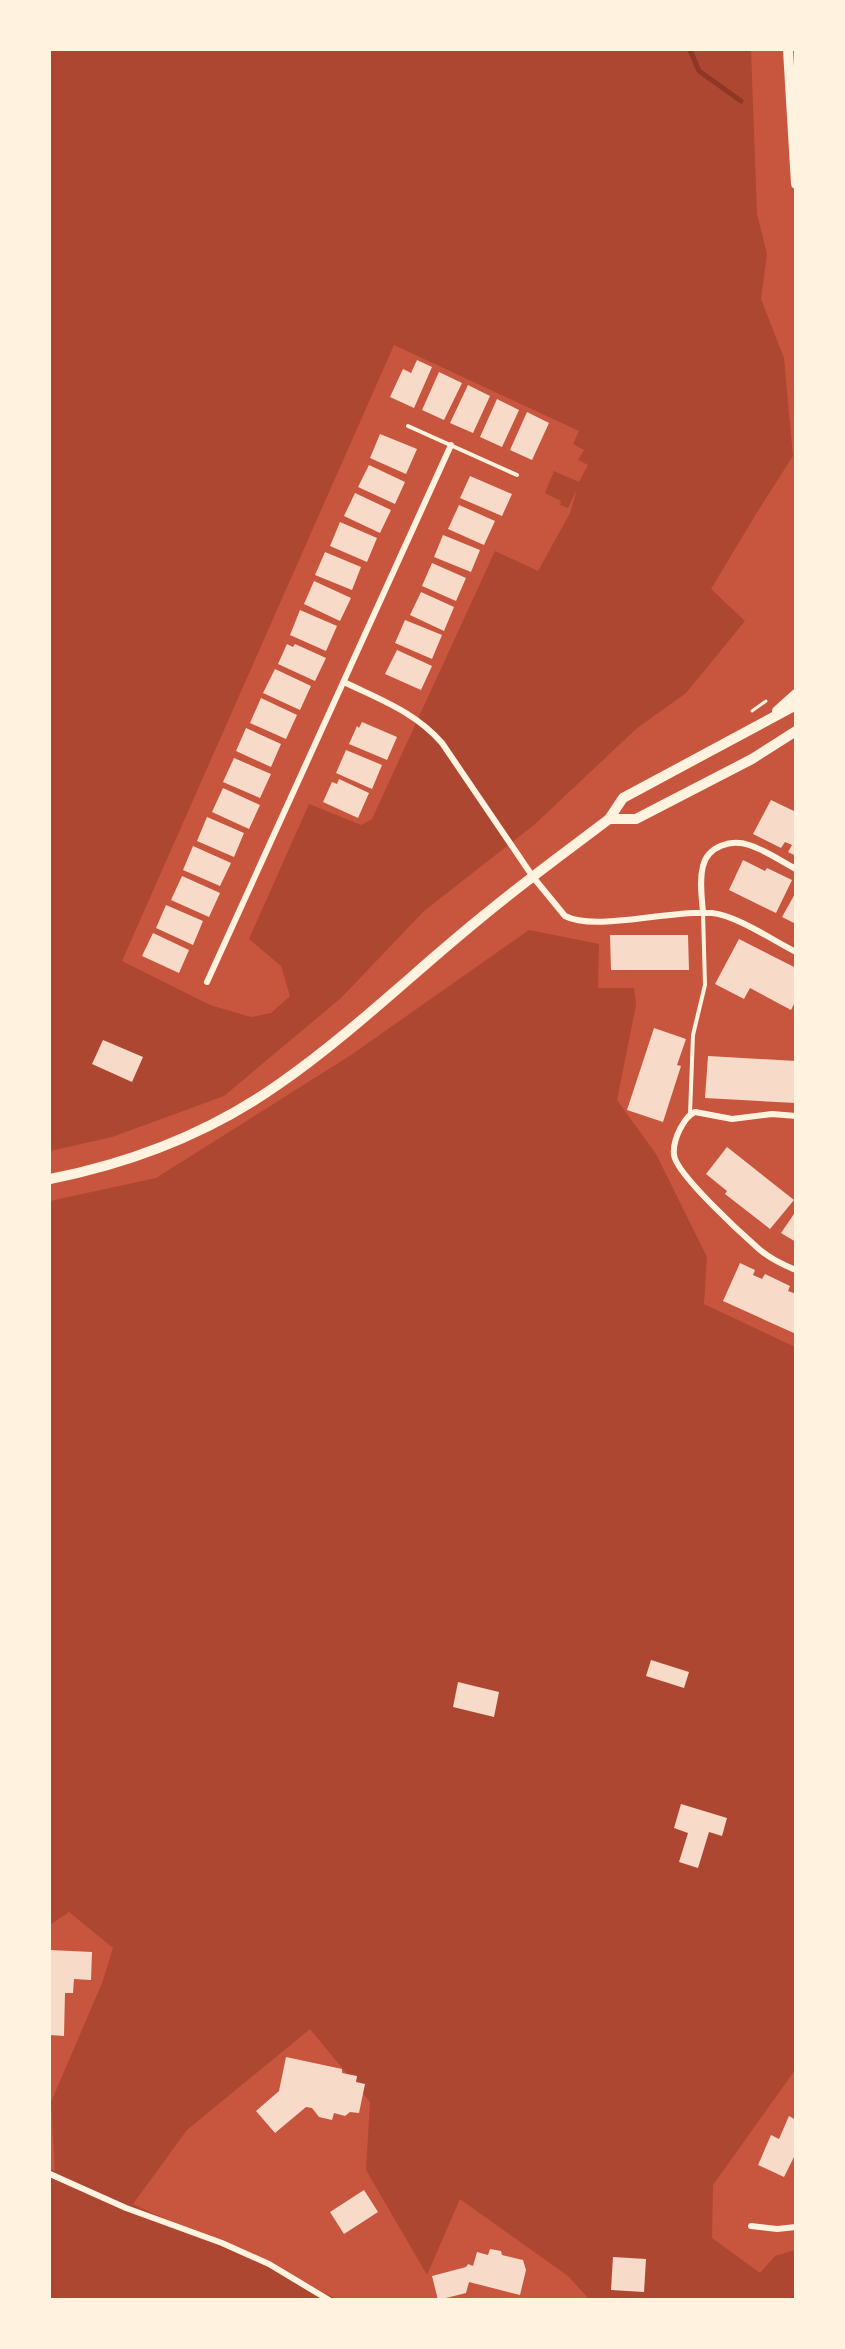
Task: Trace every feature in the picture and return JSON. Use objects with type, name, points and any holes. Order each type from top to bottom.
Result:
[{"type":"main road","points":[[788,50],[795,184]]},
{"type":"main road","points":[[765,721],[795,694]]},
{"type":"main road","points":[[50,1179],[133,1159],[234,1113],[280,1084],[364,1017],[483,916],[609,819],[623,798],[795,705]]},
{"type":"main road","points":[[609,819],[636,819],[752,759],[795,731]]},
{"type":"street","points":[[207,982],[451,445]]},
{"type":"street","points":[[344,682],[402,710],[427,725],[442,743],[533,877],[559,911],[572,920],[596,922],[703,913],[728,917],[795,952]]},
{"type":"street","points":[[703,913],[701,880],[703,864],[712,850],[728,843],[748,844],[795,869]]},
{"type":"street","points":[[795,1116],[772,1114],[732,1119],[695,1112],[690,1114],[674,1144],[674,1156],[683,1174],[759,1249],[777,1262],[795,1270]]},
{"type":"street","points":[[50,2174],[126,2208],[222,2243],[269,2264],[329,2300]]},
{"type":"street","points":[[751,2226],[777,2229],[795,2227]]},
{"type":"lane","points":[[408,426],[517,475]]},
{"type":"lane","points":[[690,1114],[693,1035],[705,986],[703,913]]},
{"type":"path","points":[[746,716],[772,697]]},
{"type":"shaded area","points":[[50,50],[751,50],[757,214],[767,254],[761,299],[784,358],[793,456],[711,589],[745,621],[686,693],[636,729],[534,825],[424,911],[341,998],[224,1096],[112,1137],[50,1151]],"holes":[[[394,345],[579,431],[573,444],[584,450],[578,460],[588,465],[579,482],[554,471],[545,493],[561,501],[560,505],[568,508],[577,489],[570,513],[538,571],[495,551],[372,819],[361,825],[309,804],[249,939],[281,966],[290,996],[271,1013],[251,1017],[210,1005],[122,961]]]},
{"type":"shaded area","points":[[529,930],[599,944],[598,988],[634,988],[636,1005],[617,1100],[656,1154],[707,1257],[704,1304],[795,1347],[795,2070],[713,2185],[712,2238],[760,2273],[775,2256],[795,2250],[795,2299],[589,2299],[568,2276],[460,2199],[427,2275],[366,2170],[370,2102],[310,2029],[187,2130],[133,2204],[337,2299],[50,2299],[50,2169],[55,2171],[51,2102],[102,1983],[113,1948],[69,1912],[50,1925],[50,1201],[156,1178],[351,1055]]},
{"type":"building","points":[[417,360],[432,367],[414,408],[390,397],[403,369],[411,373]]},
{"type":"building","points":[[439,372],[462,383],[444,420],[422,410]]},
{"type":"building","points":[[468,385],[490,396],[473,433],[450,423]]},
{"type":"building","points":[[497,399],[519,410],[502,447],[480,437]]},
{"type":"building","points":[[527,412],[549,423],[532,460],[510,450]]},
{"type":"building","points":[[380,434],[417,449],[406,474],[370,458]]},
{"type":"building","points":[[369,465],[405,482],[395,504],[358,487]]},
{"type":"building","points":[[470,476],[512,494],[502,516],[460,498]]},
{"type":"building","points":[[355,493],[391,510],[380,533],[344,516]]},
{"type":"building","points":[[459,505],[495,521],[484,545],[448,529]]},
{"type":"building","points":[[340,522],[377,538],[367,562],[330,546]]},
{"type":"building","points":[[443,535],[480,550],[471,572],[434,557]]},
{"type":"building","points":[[325,552],[361,567],[352,590],[315,575]]},
{"type":"building","points":[[432,563],[466,578],[456,601],[422,586]]},
{"type":"building","points":[[314,581],[351,598],[340,621],[304,604]]},
{"type":"building","points":[[421,592],[454,607],[444,631],[410,615]]},
{"type":"building","points":[[300,610],[337,626],[326,651],[290,635]]},
{"type":"building","points":[[405,620],[442,635],[432,659],[395,643]]},
{"type":"building","points":[[287,644],[293,647],[295,644],[326,658],[315,681],[278,664]]},
{"type":"building","points":[[397,650],[432,666],[421,690],[385,674]]},
{"type":"building","points":[[275,669],[311,686],[300,710],[263,693]]},
{"type":"building","points":[[261,698],[297,715],[286,739],[250,723]]},
{"type":"building","points":[[362,722],[397,737],[387,760],[349,744],[357,726],[359,728]]},
{"type":"building","points":[[246,728],[281,744],[271,767],[236,751]]},
{"type":"building","points":[[346,750],[382,765],[372,789],[336,773]]},
{"type":"building","points":[[234,758],[271,774],[260,798],[223,782]]},
{"type":"building","points":[[339,779],[369,793],[358,818],[323,802],[332,782],[337,784]]},
{"type":"building","points":[[223,788],[260,805],[249,829],[212,812]]},
{"type":"building","points":[[771,800],[796,812],[796,856],[788,852],[792,845],[785,842],[781,848],[753,834]]},
{"type":"building","points":[[207,817],[244,833],[234,857],[197,841]]},
{"type":"building","points":[[193,846],[231,863],[220,886],[183,870]]},
{"type":"building","points":[[743,860],[765,871],[767,868],[792,880],[776,913],[729,890]]},
{"type":"building","points":[[182,876],[220,893],[209,917],[171,900]]},
{"type":"building","points":[[796,892],[796,924],[782,917]]},
{"type":"building","points":[[166,905],[203,921],[193,945],[156,928]]},
{"type":"building","points":[[153,933],[189,950],[179,973],[142,956]]},
{"type":"building","points":[[610,935],[688,935],[689,970],[611,970]]},
{"type":"building","points":[[739,939],[796,968],[796,1000],[791,1010],[750,988],[744,999],[715,984]]},
{"type":"building","points":[[654,1028],[686,1039],[677,1065],[681,1066],[663,1122],[627,1110]]},
{"type":"building","points":[[103,1040],[143,1057],[132,1082],[92,1064]]},
{"type":"building","points":[[708,1056],[796,1061],[796,1103],[705,1098]]},
{"type":"building","points":[[727,1147],[794,1200],[770,1229],[725,1194],[727,1191],[706,1174]]},
{"type":"building","points":[[796,1211],[796,1242],[781,1233]]},
{"type":"building","points":[[740,1263],[755,1270],[753,1275],[762,1279],[765,1274],[790,1286],[788,1291],[796,1294],[796,1334],[723,1301]]},
{"type":"building","points":[[651,1660],[689,1672],[684,1688],[646,1676]]},
{"type":"building","points":[[458,1682],[499,1692],[494,1717],[453,1707]]},
{"type":"building","points":[[681,1804],[727,1818],[722,1836],[709,1832],[698,1868],[679,1862],[688,1833],[674,1828]]},
{"type":"building","points":[[50,1950],[92,1952],[91,1980],[74,1979],[73,1993],[65,1993],[64,2036],[50,2035]]},
{"type":"building","points":[[286,2057],[342,2069],[342,2073],[357,2076],[356,2082],[365,2084],[359,2113],[350,2112],[345,2116],[334,2113],[332,2120],[319,2117],[312,2108],[306,2107],[275,2133],[256,2111],[279,2091]]},
{"type":"building","points":[[789,2116],[796,2120],[796,2153],[784,2177],[758,2165],[771,2135],[779,2139]]},
{"type":"building","points":[[364,2190],[378,2212],[344,2234],[330,2212]]},
{"type":"building","points":[[490,2249],[501,2251],[502,2255],[523,2260],[526,2270],[520,2295],[469,2282],[466,2293],[438,2300],[432,2276],[466,2267],[468,2264],[473,2266],[477,2252],[488,2255]]},
{"type":"building","points":[[613,2257],[646,2259],[644,2292],[611,2290]]},
{"type":"waterway","points":[[690,50],[699,71],[741,101]]}]
